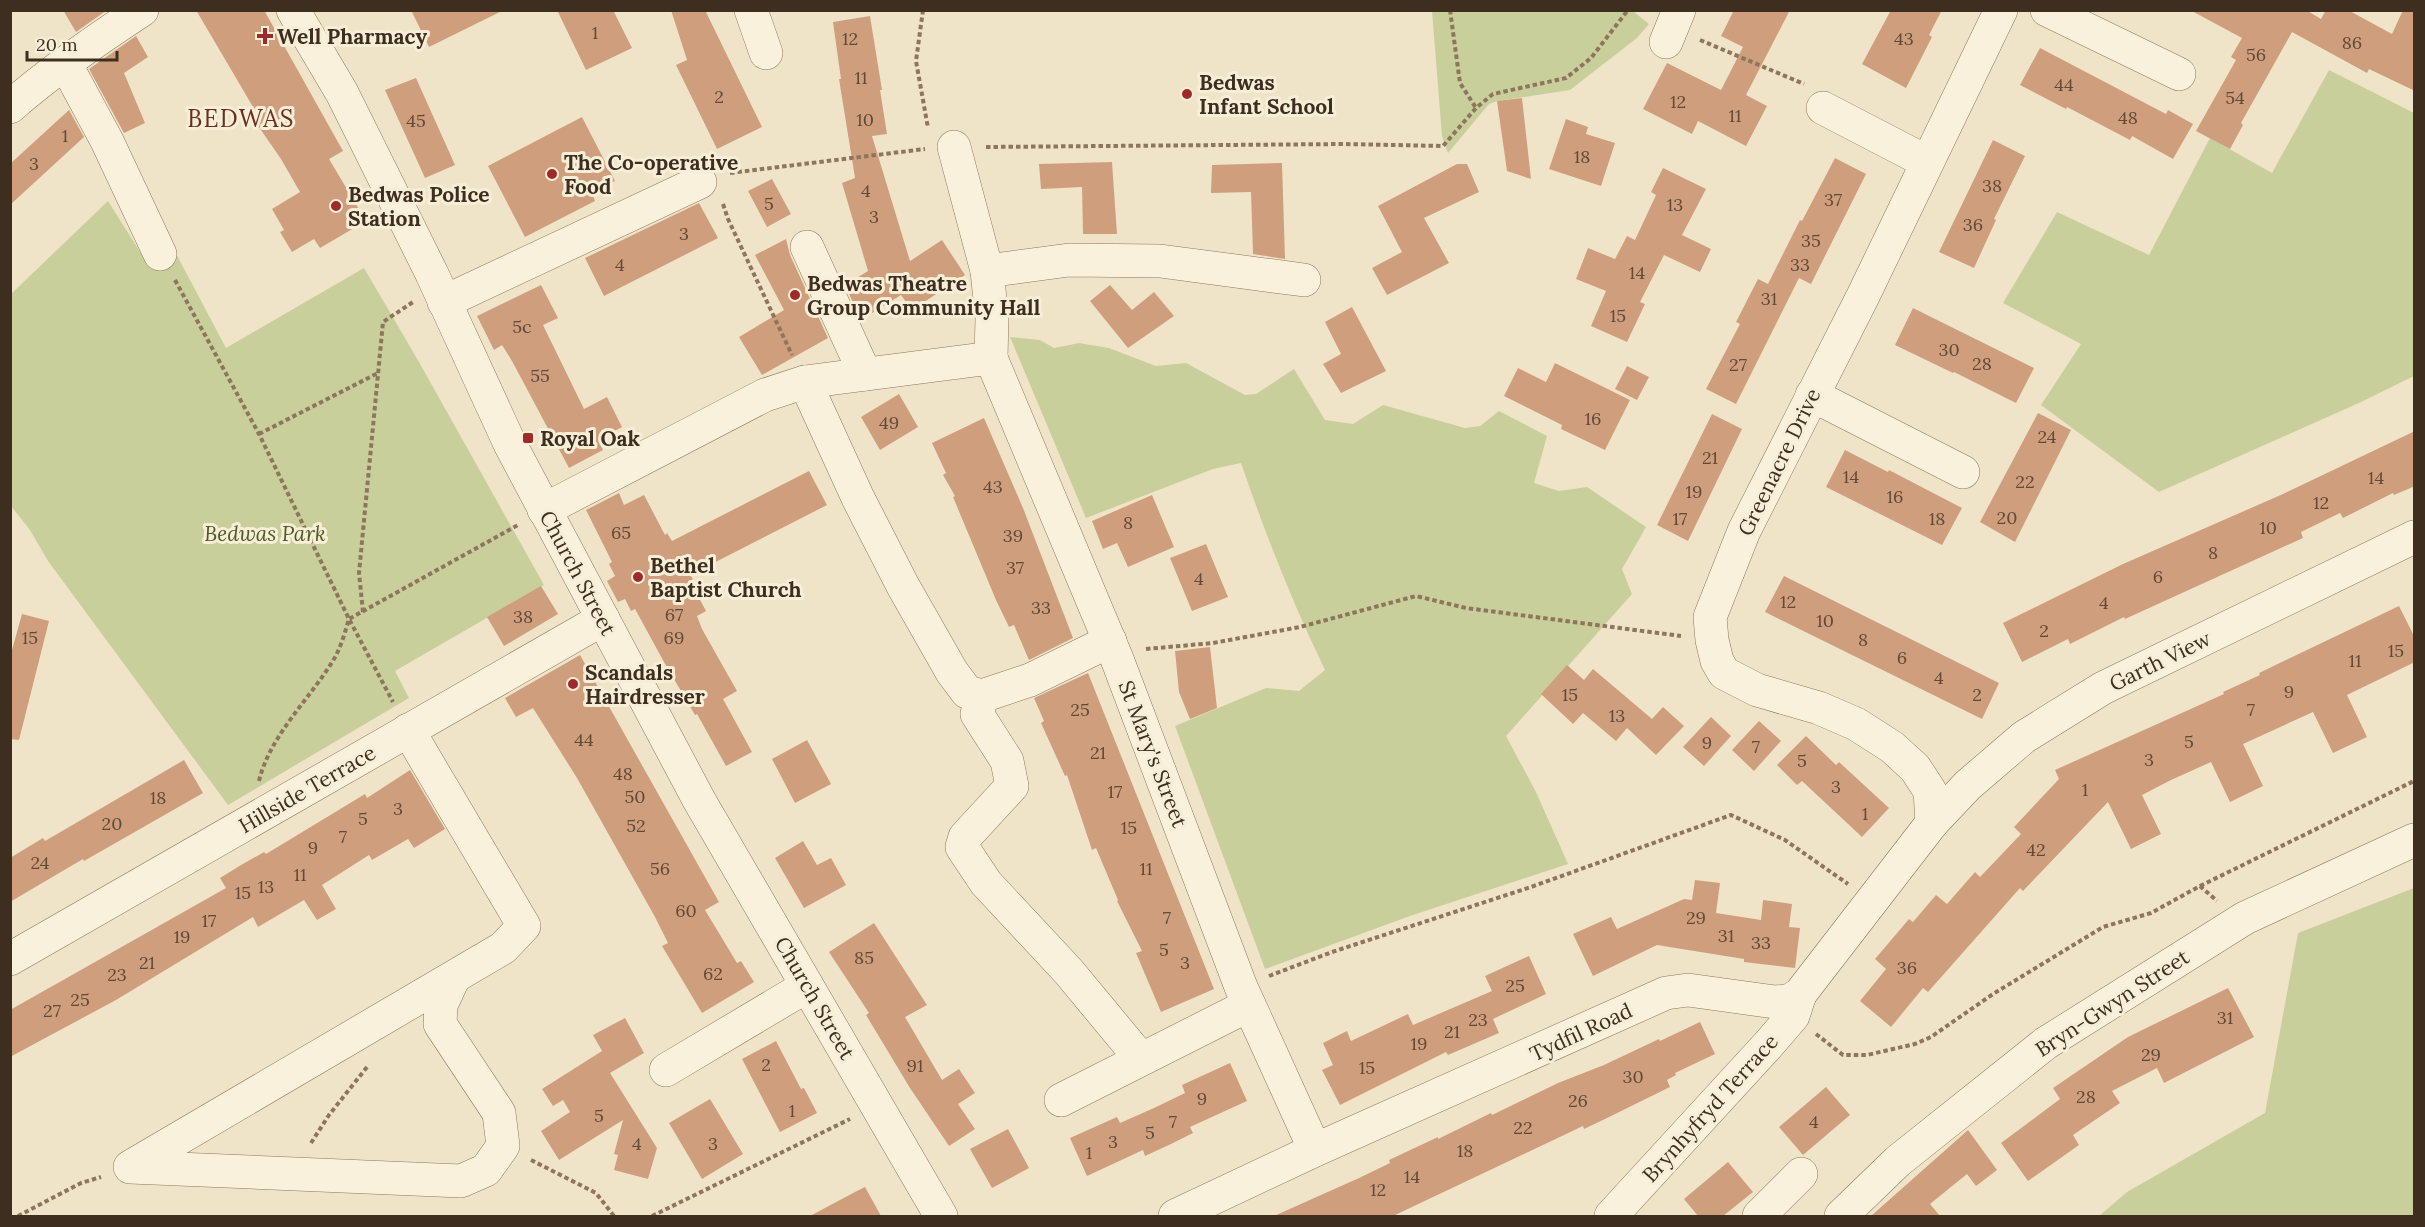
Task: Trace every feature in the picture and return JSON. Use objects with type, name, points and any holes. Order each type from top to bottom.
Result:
[{"type":"street","points":[[10,107],[96,39],[142,10]]},
{"type":"street","name":"Church Street","points":[[293,10],[342,93],[441,294],[510,444],[699,800],[878,1104],[941,1216]]},
{"type":"street","name":"Greenacre Drive","points":[[1932,823],[1930,791],[1915,768],[1892,747],[1856,724],[1819,708],[1756,690],[1724,673],[1717,661],[1710,617],[1744,531],[2001,10]]},
{"type":"street","points":[[2047,10],[2179,74]]},
{"type":"street","points":[[756,12],[766,53]]},
{"type":"street","points":[[65,63],[107,141],[160,254]]},
{"type":"street","points":[[1823,108],[1927,162]]},
{"type":"street","name":"St Mary's Street","points":[[943,148],[987,271],[992,318],[992,358],[1113,650],[1245,996],[1315,1150]]},
{"type":"street","points":[[441,294],[707,180]]},
{"type":"street","points":[[807,247],[865,374]]},
{"type":"street","points":[[987,271],[1069,260],[1160,261],[1304,280]]},
{"type":"street","points":[[544,510],[765,395],[805,382],[992,358]]},
{"type":"street","points":[[805,382],[858,498],[920,617],[952,672],[967,692],[982,696],[1113,650]]},
{"type":"street","points":[[1812,395],[1963,471]]},
{"type":"street","name":"Garth View","points":[[1932,823],[1968,785],[2024,737],[2103,688],[2415,537]]},
{"type":"street","name":"Hillside Terrace","points":[[10,959],[603,619]]},
{"type":"street","points":[[982,696],[978,714],[1007,761],[1012,786],[965,837],[962,847],[986,883],[1068,972],[1141,1059]]},
{"type":"street","points":[[130,1167],[503,948],[524,926],[408,730]]},
{"type":"street","points":[[1796,1005],[1932,823]]},
{"type":"street","name":"Bryn-Gwyn Street","points":[[1841,1216],[1898,1161],[2046,1043],[2240,921],[2349,868],[2415,840]]},
{"type":"street","points":[[130,1167],[461,1181],[486,1170],[503,1146],[499,1113],[440,1024],[441,1005],[454,976]]},
{"type":"street","points":[[666,1070],[807,986]]},
{"type":"street","name":"Tydfil Road","points":[[1175,1216],[1315,1150],[1666,993],[1688,990],[1775,1002],[1789,1001],[1796,1005]]},
{"type":"street","points":[[1061,1100],[1141,1059],[1245,996]]},
{"type":"street","name":"Brynhyfryd Terrace","points":[[1611,1216],[1720,1098],[1796,1005]]},
{"type":"street","points":[[1760,1216],[1801,1174]]},
{"type":"path","points":[[923,10],[916,61],[943,148]]},
{"type":"path","points":[[1450,10],[1460,83],[1476,108]]},
{"type":"path","points":[[805,382],[728,219],[707,180],[731,172],[943,148],[1343,144],[1443,146],[1476,108],[1493,94],[1566,78],[1591,58],[1628,10]]},
{"type":"path","points":[[1674,20],[1709,45],[1810,86],[1820,94],[1823,108]]},
{"type":"path","points":[[160,254],[260,434],[349,620],[408,730]]},
{"type":"path","points":[[363,612],[359,573],[383,322],[441,294]]},
{"type":"path","points":[[260,434],[378,373]]},
{"type":"path","points":[[247,824],[262,765],[336,657],[349,620],[544,510]]},
{"type":"path","points":[[1113,650],[1142,650],[1213,643],[1300,627],[1416,596],[1466,608],[1712,640]]},
{"type":"path","points":[[1796,1005],[1843,1055],[1866,1054],[1916,1044],[1931,1037],[1994,994],[2103,927],[2151,913],[2200,886],[2415,781]]},
{"type":"path","points":[[1245,996],[1332,952],[1531,887],[1731,815],[1785,840],[1872,901]]},
{"type":"path","points":[[2200,886],[2240,921]]},
{"type":"path","points":[[292,1173],[329,1115],[371,1062]]},
{"type":"path","points":[[652,1216],[878,1104]]},
{"type":"path","points":[[503,1146],[596,1193],[614,1216]]},
{"type":"path","points":[[18,1216],[81,1183],[130,1167]]},
{"type":"green space","points":[[1432,11],[1633,11],[1649,24],[1637,38],[1570,90],[1489,104],[1448,153],[1442,136]]},
{"type":"green space","points":[[2329,70],[2414,113],[2414,376],[2159,492],[2041,405],[2081,344],[2003,303],[2057,212],[2149,255],[2210,138],[2272,173]]},
{"type":"green space","name":"Bedwas Park","points":[[108,201],[147,263],[172,246],[226,348],[364,268],[544,585],[395,671],[409,698],[228,805],[48,561],[30,530],[11,506],[11,294]]},
{"type":"green space","points":[[1010,337],[1040,340],[1054,348],[1079,343],[1109,348],[1156,366],[1186,363],[1245,395],[1256,394],[1294,369],[1325,420],[1353,424],[1383,405],[1465,428],[1480,426],[1499,411],[1547,436],[1534,483],[1559,491],[1587,487],[1646,527],[1622,569],[1632,594],[1506,736],[1536,792],[1568,864],[1410,916],[1265,969],[1175,726],[1266,688],[1299,691],[1325,670],[1301,619],[1241,463],[1213,469],[1086,518]]},
{"type":"green space","points":[[2414,888],[2414,1216],[2099,1216],[2127,1192],[2265,1113],[2298,933]]},
{"type":"building","points":[[63,10],[107,10],[76,32]]},
{"type":"building","points":[[196,10],[264,10],[343,151],[329,159],[366,221],[320,248],[314,239],[292,252],[280,232],[284,230],[272,209],[300,192],[254,120],[259,117]]},
{"type":"building","points":[[411,10],[504,10],[429,47]]},
{"type":"building","points":[[557,10],[613,10],[632,48],[586,70]]},
{"type":"building","points":[[671,10],[705,10],[762,127],[717,149],[676,65],[687,60]]},
{"type":"building","points":[[1734,10],[1790,10],[1746,95],[1767,106],[1746,146],[1698,121],[1692,134],[1643,109],[1667,63],[1721,90],[1743,47],[1721,36]]},
{"type":"building","points":[[1891,10],[1942,10],[1929,35],[1932,37],[1906,88],[1862,64]]},
{"type":"building","points":[[2190,10],[2306,10],[2321,19],[2326,10],[2348,10],[2392,34],[2403,10],[2415,10],[2415,91],[2369,69],[2367,73],[2292,32],[2241,123],[2243,125],[2230,149],[2196,131],[2236,60],[2231,57],[2242,38]]},
{"type":"building","points":[[870,16],[887,134],[872,136],[910,261],[942,240],[965,275],[912,310],[901,295],[861,320],[845,285],[868,271],[842,183],[855,178],[839,79],[841,79],[833,22]]},
{"type":"building","points":[[136,36],[148,57],[124,73],[145,123],[124,133],[89,69]]},
{"type":"building","points":[[2040,48],[2166,114],[2168,110],[2193,124],[2173,159],[2132,136],[2130,140],[2020,85]]},
{"type":"building","points":[[416,78],[455,165],[425,178],[385,90]]},
{"type":"building","points":[[1522,98],[1531,179],[1507,171],[1497,101]]},
{"type":"building","points":[[69,110],[84,137],[10,205],[10,164]]},
{"type":"building","name":"The Co-operative Food","points":[[582,117],[615,181],[592,193],[595,201],[525,237],[488,166]]},
{"type":"building","points":[[1566,119],[1588,127],[1586,134],[1615,143],[1601,186],[1549,169]]},
{"type":"building","points":[[1993,140],[2025,156],[1994,219],[1996,220],[1974,268],[1939,252]]},
{"type":"building","points":[[1835,158],[1866,174],[1811,284],[1799,278],[1736,404],[1706,389],[1740,324],[1736,322],[1758,279],[1768,284]]},
{"type":"building","points":[[1112,162],[1117,234],[1083,234],[1082,187],[1041,189],[1039,164]]},
{"type":"building","points":[[1282,163],[1285,259],[1253,254],[1251,192],[1211,193],[1212,165]]},
{"type":"building","points":[[1457,164],[1467,164],[1479,192],[1424,218],[1449,263],[1387,295],[1372,268],[1402,252],[1378,206]]},
{"type":"building","points":[[1663,168],[1706,189],[1682,235],[1711,249],[1700,272],[1664,255],[1640,302],[1645,304],[1627,342],[1591,326],[1606,291],[1576,279],[1588,248],[1615,259],[1627,236],[1635,240],[1656,195],[1651,192]]},
{"type":"building","points":[[772,179],[791,214],[767,227],[748,191]]},
{"type":"building","points":[[699,203],[718,238],[604,296],[585,258]]},
{"type":"building","points":[[786,239],[790,255],[828,338],[762,375],[739,337],[784,310],[755,255]]},
{"type":"building","points":[[541,285],[558,318],[543,325],[584,409],[607,397],[622,427],[598,440],[603,450],[569,468],[512,361],[502,345],[494,350],[477,316]]},
{"type":"building","points":[[1110,285],[1132,310],[1154,292],[1174,316],[1128,348],[1090,301]]},
{"type":"building","points":[[1352,307],[1386,371],[1341,393],[1323,364],[1341,354],[1325,322]]},
{"type":"building","points":[[1913,308],[2034,368],[2016,403],[1895,345]]},
{"type":"building","points":[[1555,363],[1630,400],[1605,450],[1561,429],[1562,425],[1504,396],[1518,368],[1546,382]]},
{"type":"building","points":[[1627,366],[1649,377],[1637,400],[1615,389]]},
{"type":"building","points":[[899,394],[918,427],[880,450],[861,417]]},
{"type":"building","points":[[2038,413],[2071,430],[2015,542],[1980,522]]},
{"type":"building","points":[[1712,414],[1742,429],[1688,541],[1657,525]]},
{"type":"building","points":[[984,418],[1023,508],[1073,638],[1029,660],[1014,625],[1009,627],[996,600],[953,497],[955,496],[943,475],[946,473],[932,443]]},
{"type":"building","points":[[2415,431],[2415,486],[2394,495],[2393,493],[2343,518],[2340,513],[2301,532],[2303,538],[2125,619],[2124,617],[2070,644],[2068,639],[2022,662],[2003,623],[2123,564],[2283,494]]},
{"type":"building","points":[[1845,450],[1962,508],[1942,545],[1826,487]]},
{"type":"building","points":[[809,471],[827,505],[690,575],[693,579],[690,581],[706,611],[697,616],[702,629],[737,691],[723,699],[752,752],[726,766],[635,609],[631,611],[625,599],[618,602],[607,581],[615,576],[609,564],[612,562],[586,510],[619,493],[624,505],[644,495],[665,535],[667,533],[672,541]]},
{"type":"building","points":[[1152,495],[1174,547],[1128,567],[1117,543],[1103,549],[1092,521]]},
{"type":"building","points":[[1206,544],[1228,597],[1192,611],[1170,558]]},
{"type":"building","points":[[1784,576],[1999,683],[1982,719],[1765,612]]},
{"type":"building","points":[[541,586],[558,614],[504,646],[487,617]]},
{"type":"building","points":[[2399,606],[2415,638],[2415,662],[2347,695],[2367,737],[2333,753],[2313,712],[2243,744],[2263,786],[2230,802],[2211,762],[2171,780],[2142,795],[2161,834],[2131,849],[2108,802],[2023,891],[2020,888],[1928,992],[1923,988],[1891,1027],[1860,1001],[1886,969],[1875,959],[1909,919],[1913,922],[1936,895],[1947,904],[1975,872],[1980,877],[2021,834],[2014,827],[2059,779],[2055,770],[2224,694],[2223,692],[2260,675],[2259,673]]},
{"type":"building","points":[[22,614],[49,621],[19,740],[10,739],[10,657]]},
{"type":"building","points":[[1210,647],[1217,708],[1190,719],[1179,692],[1175,651]]},
{"type":"building","points":[[580,655],[719,902],[705,910],[737,963],[741,961],[754,982],[702,1013],[662,946],[668,943],[655,917],[577,778],[533,708],[516,717],[505,698]]},
{"type":"building","points":[[1567,665],[1584,680],[1593,669],[1652,719],[1663,707],[1684,726],[1656,755],[1627,728],[1616,741],[1583,713],[1573,724],[1541,694]]},
{"type":"building","points":[[1088,673],[1214,989],[1161,1012],[1136,953],[1142,951],[1117,901],[1096,848],[1092,850],[1067,775],[1065,776],[1041,723],[1044,721],[1034,698]]},
{"type":"building","points":[[1711,717],[1731,736],[1704,766],[1683,747]]},
{"type":"building","points":[[1759,721],[1781,741],[1754,771],[1732,750]]},
{"type":"building","points":[[1806,736],[1836,765],[1839,762],[1889,808],[1862,837],[1802,781],[1797,785],[1777,765]]},
{"type":"building","points":[[807,740],[831,784],[795,803],[772,759]]},
{"type":"building","points":[[184,760],[203,793],[10,902],[10,858],[43,838],[45,841]]},
{"type":"building","points":[[410,770],[445,829],[414,848],[408,839],[372,860],[369,855],[322,885],[336,909],[317,920],[304,900],[258,927],[253,917],[116,1000],[10,1057],[10,1010],[226,888],[220,878],[264,852],[266,854],[365,794],[367,798]]},
{"type":"building","points":[[803,841],[817,865],[831,858],[846,885],[804,908],[775,858]]},
{"type":"building","points":[[1695,880],[1720,883],[1716,913],[1761,920],[1763,900],[1792,904],[1789,927],[1800,928],[1795,968],[1744,962],[1744,959],[1657,945],[1593,976],[1573,934],[1611,917],[1617,929],[1684,899],[1692,900]]},
{"type":"building","points":[[874,923],[927,1005],[905,1017],[942,1080],[959,1069],[975,1093],[958,1104],[975,1129],[949,1146],[910,1088],[866,1015],[869,1013],[829,952]]},
{"type":"building","points":[[1529,956],[1546,994],[1493,1019],[1499,1033],[1448,1055],[1446,1052],[1340,1105],[1322,1070],[1333,1065],[1323,1043],[1347,1031],[1351,1041],[1408,1014],[1413,1025],[1492,991],[1485,976]]},
{"type":"building","points":[[2228,988],[2254,1037],[2164,1083],[2157,1068],[2112,1091],[2120,1103],[2073,1135],[2079,1145],[2028,1181],[2001,1143],[2060,1099],[2053,1088],[2128,1037]]},
{"type":"building","points":[[625,1018],[644,1053],[610,1073],[657,1148],[648,1179],[614,1170],[618,1155],[614,1154],[623,1120],[559,1160],[541,1131],[570,1112],[563,1100],[553,1106],[542,1089],[602,1051],[593,1035]]},
{"type":"building","points":[[1700,1022],[1715,1054],[1675,1073],[1676,1075],[1667,1080],[1670,1087],[1393,1216],[1274,1216],[1359,1178],[1390,1163],[1389,1160],[1438,1137],[1438,1139],[1558,1083]]},
{"type":"building","points":[[776,1041],[801,1089],[804,1088],[817,1113],[780,1132],[742,1059]]},
{"type":"building","points":[[1230,1063],[1247,1101],[1190,1127],[1193,1133],[1171,1144],[1145,1156],[1143,1150],[1087,1176],[1070,1138],[1117,1117],[1120,1123],[1154,1108],[1185,1093],[1182,1085]]},
{"type":"building","points":[[1826,1087],[1850,1115],[1803,1155],[1779,1127]]},
{"type":"building","points":[[710,1099],[743,1154],[702,1179],[669,1123]]},
{"type":"building","points":[[1008,1129],[1029,1168],[992,1188],[970,1149]]},
{"type":"building","points":[[1968,1130],[1997,1170],[1976,1186],[1967,1174],[1930,1204],[1940,1216],[1871,1216]]},
{"type":"building","points":[[1728,1162],[1753,1192],[1723,1216],[1698,1216],[1684,1199]]},
{"type":"building","points":[[865,1187],[881,1216],[810,1216],[855,1192]]},
{"type":"place","name":"Well Pharmacy","points":[[265,36]]},
{"type":"place","name":"Bedwas Infant School","points":[[1187,94]]},
{"type":"place","name":"The Co-operative Food","points":[[552,174]]},
{"type":"place","name":"Bedwas Police Station","points":[[336,206]]},
{"type":"place","name":"Bedwas Theatre Group Community Hall","points":[[795,295]]},
{"type":"place","name":"Royal Oak","points":[[528,438]]},
{"type":"place","name":"Bethel Baptist Church","points":[[638,577]]},
{"type":"place","name":"Scandals Hairdresser","points":[[573,684]]},
{"type":"district","name":"BEDWAS","points":[[241,118]]}]
